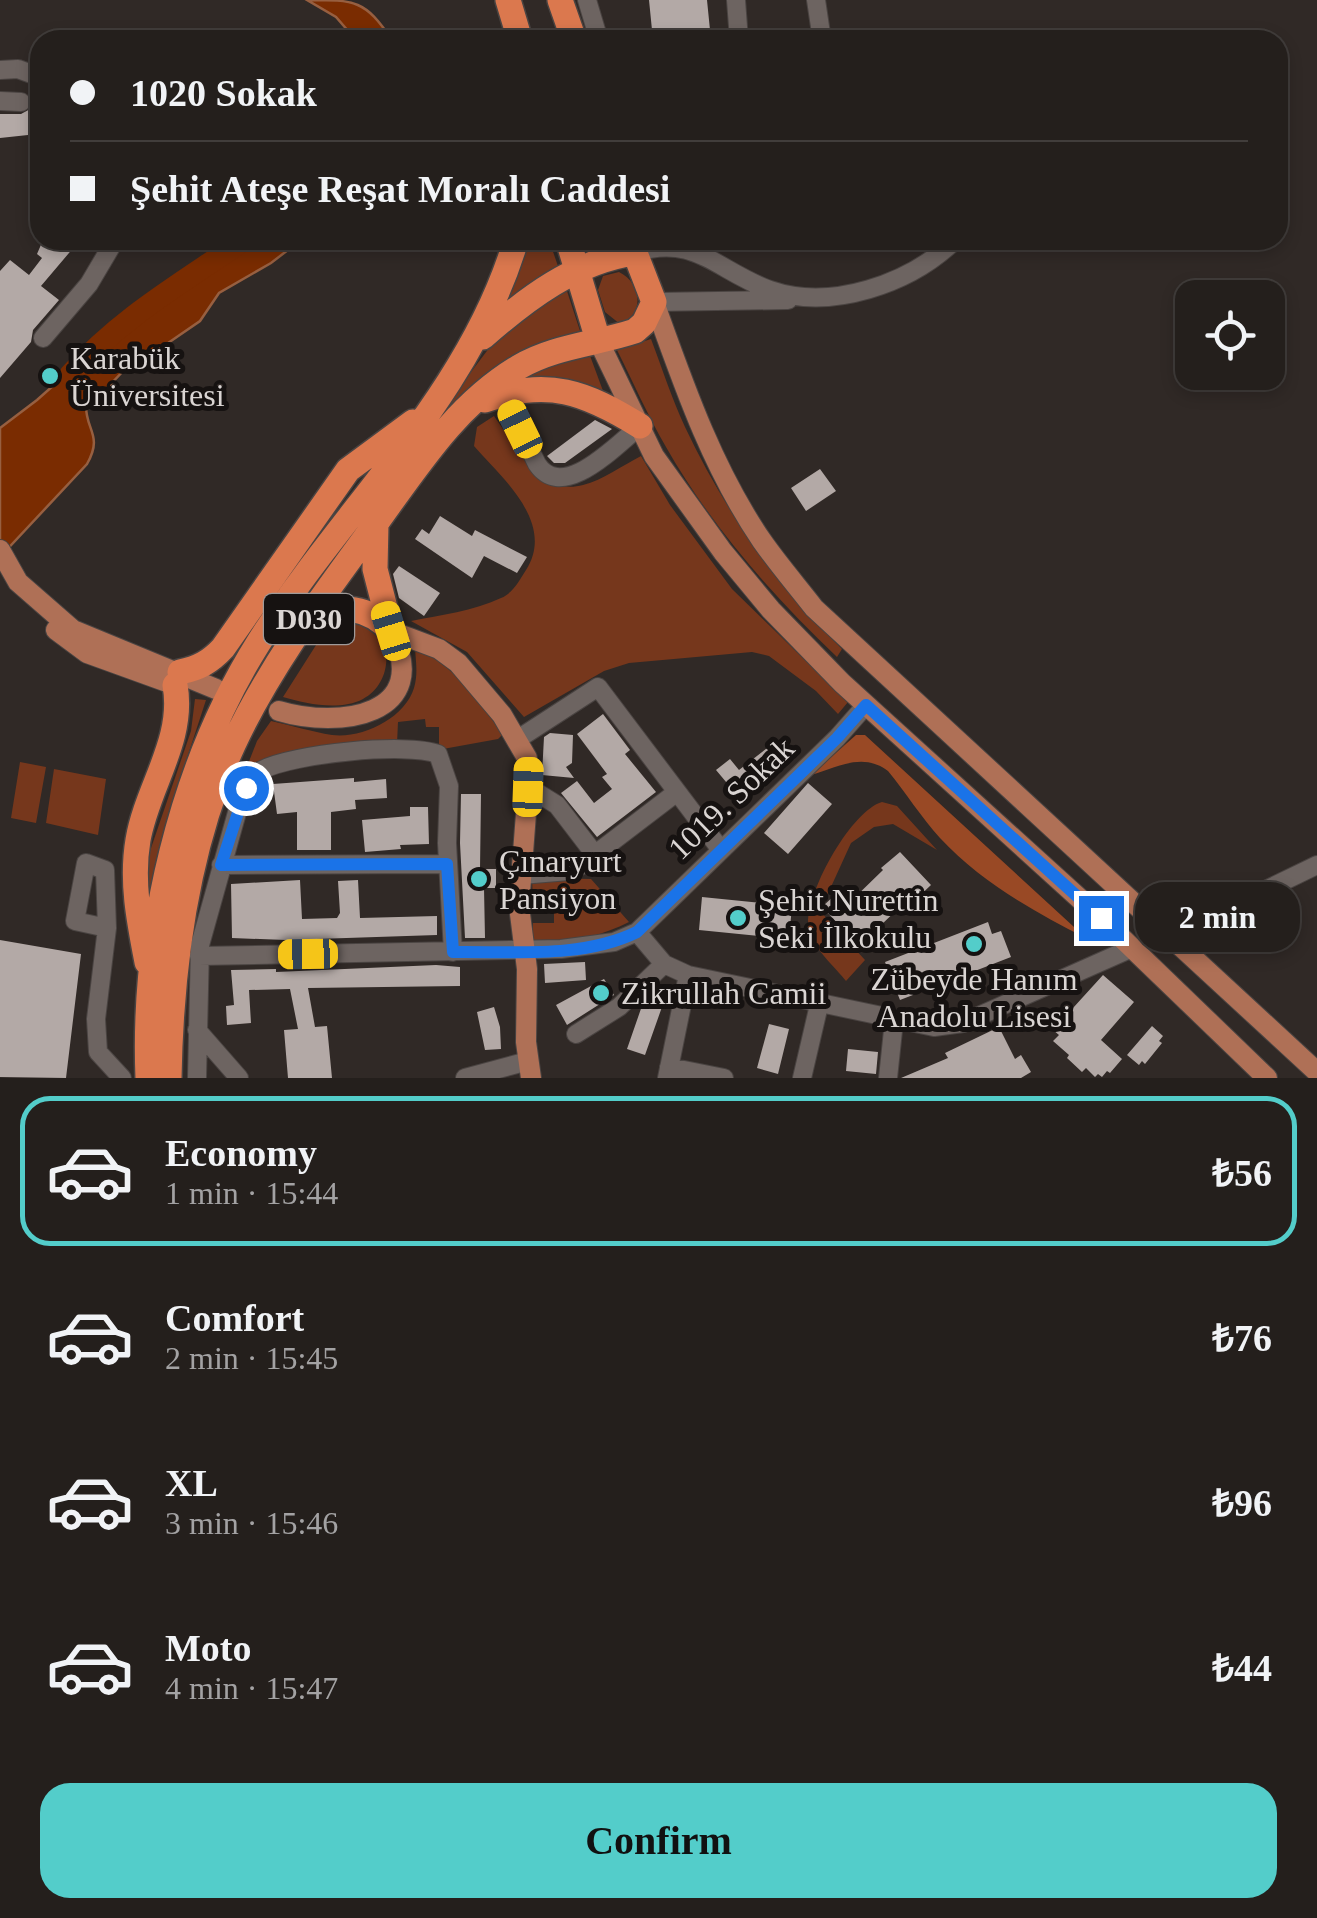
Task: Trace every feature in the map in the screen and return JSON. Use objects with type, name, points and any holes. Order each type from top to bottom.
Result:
[{"type":"highway","points":[[505,0],[509,30]]},
{"type":"highway","points":[[505,0],[516,30]]},
{"type":"highway","points":[[560,0],[570,30]]},
{"type":"highway","name":"D030","points":[[143,1072],[172,853],[190,790],[220,714],[259,642],[474,344],[497,298],[513,250]]},
{"type":"highway","points":[[570,250],[598,340]]},
{"type":"highway","points":[[474,344],[518,306],[576,272],[633,250]]},
{"type":"highway","points":[[646,250],[654,302]]},
{"type":"highway","name":"D030","points":[[169,1078],[174,992],[184,920],[206,818],[220,774],[252,708],[376,523],[466,407],[522,366],[548,354],[635,331],[644,323],[654,302]]},
{"type":"highway","points":[[466,407],[522,390],[560,389],[594,400],[640,426]]},
{"type":"highway","points":[[152,984],[136,906],[134,871],[138,837],[177,724],[178,678],[197,669],[223,648],[348,470],[430,410]]},
{"type":"highway","points":[[376,523],[375,569],[391,631]]},
{"type":"highway","points":[[311,615],[359,609],[379,618],[391,631]]},
{"type":"main road","points":[[654,302],[717,462],[761,540],[814,608],[1317,1072]]},
{"type":"main road","points":[[598,340],[654,456],[723,552],[771,610],[866,705],[1132,948],[1267,1078]]},
{"type":"main road","points":[[0,550],[18,582],[70,634]]},
{"type":"main road","points":[[0,571],[14,590],[70,634],[178,678]]},
{"type":"main road","points":[[279,711],[325,720],[358,716],[382,705],[395,689],[402,666],[391,631]]},
{"type":"main road","points":[[391,631],[448,654],[472,678],[518,738],[527,758],[520,906],[527,970],[524,1019],[530,1070]]},
{"type":"street","points":[[588,0],[596,30]]},
{"type":"street","points":[[736,0],[738,30]]},
{"type":"street","points":[[816,0],[820,30]]},
{"type":"street","points":[[0,70],[30,73]]},
{"type":"street","points":[[0,101],[21,102]]},
{"type":"street","points":[[42,338],[89,284],[109,250]]},
{"type":"street","points":[[689,250],[770,290],[812,298]]},
{"type":"street","points":[[654,302],[856,294],[924,266],[943,250]]},
{"type":"street","points":[[502,394],[542,472],[556,478],[576,476],[640,426]]},
{"type":"street","points":[[518,738],[598,687],[721,850]]},
{"type":"street","name":"1019. Sokak","points":[[637,932],[837,738],[866,705]]},
{"type":"street","points":[[197,1078],[198,956],[246,788],[261,771],[277,764],[340,752],[404,750],[438,754],[449,786],[447,864],[453,952]]},
{"type":"street","points":[[528,787],[557,805],[596,856]]},
{"type":"street","points":[[521,875],[569,872],[596,856],[678,792]]},
{"type":"street","points":[[221,865],[447,864]]},
{"type":"street","points":[[1169,937],[1317,866]]},
{"type":"street","points":[[107,928],[96,1019],[98,1052],[122,1078]]},
{"type":"street","points":[[198,956],[524,950],[614,942],[637,932],[664,964],[688,975],[923,1027],[956,1025],[1132,948]]},
{"type":"street","points":[[576,1034],[620,1007],[664,964]]},
{"type":"street","points":[[688,975],[668,1072],[724,1078]]},
{"type":"street","points":[[802,1078],[820,1005]]},
{"type":"street","points":[[888,1078],[894,1021]]},
{"type":"street","points":[[197,1030],[240,1078]]},
{"type":"street","points":[[465,1078],[530,1070]]},
{"type":"shaded area","points":[[307,0],[358,5],[384,30],[347,30],[336,17]]},
{"type":"shaded area","points":[[225,250],[288,250],[219,293],[200,321],[128,366],[106,389],[86,402],[94,439],[87,464],[0,557],[0,428],[123,324]]},
{"type":"shaded area","points":[[524,250],[552,250],[560,272],[509,301],[506,296],[518,275]]},
{"type":"shaded area","points":[[619,272],[632,284],[638,299],[634,314],[620,324],[605,312],[598,290],[603,276]]},
{"type":"shaded area","points":[[566,288],[581,334],[418,442],[499,335]]},
{"type":"shaded area","points":[[651,339],[680,416],[717,488],[774,573],[842,649],[837,657],[744,558],[666,447],[617,350]]},
{"type":"shaded area","points":[[589,353],[606,399],[528,382],[525,376],[548,365]]},
{"type":"shaded area","points":[[494,416],[530,466],[553,483],[567,487],[590,483],[641,456],[670,505],[732,589],[848,702],[838,714],[816,691],[769,656],[752,652],[629,663],[604,671],[524,717],[467,652],[411,621],[468,609],[505,596],[526,570],[534,552],[534,535],[522,502],[474,446],[477,427]]},
{"type":"shaded area","points":[[344,618],[368,626],[383,643],[386,664],[379,684],[363,699],[344,705],[312,704],[283,697],[332,620]]},
{"type":"shaded area","points":[[415,649],[442,664],[464,685],[503,734],[498,739],[443,749],[439,746],[439,727],[426,727],[425,719],[398,722],[397,744],[274,757],[248,764],[271,721],[344,735],[369,730],[392,717],[402,709],[414,688]]},
{"type":"shaded area","points":[[195,699],[206,700],[169,813],[148,910],[146,871],[150,851],[191,731]]},
{"type":"shaded area","points":[[856,735],[865,735],[1086,938],[1027,906],[956,854],[879,765],[850,763],[811,775]]},
{"type":"shaded area","points":[[20,762],[46,767],[36,823],[11,818]]},
{"type":"shaded area","points":[[54,769],[106,779],[98,835],[46,823]]},
{"type":"shaded area","points":[[882,802],[897,806],[937,850],[893,824],[874,827],[851,843],[820,911],[865,960],[846,981],[815,944],[809,931],[809,917],[820,879],[843,839],[869,809]]},
{"type":"shaded area","points":[[532,878],[591,879],[629,922],[582,939],[533,941],[533,923],[554,923],[554,905],[533,904]]},
{"type":"building","points":[[649,0],[707,0],[710,30],[652,30]]},
{"type":"building","points":[[30,109],[30,138],[0,138],[0,114],[21,114]]},
{"type":"building","points":[[39,250],[72,250],[41,286],[59,300],[33,330],[31,342],[0,378],[0,271],[10,260],[29,275],[42,258],[37,254]]},
{"type":"building","points":[[595,420],[612,429],[565,463],[554,463],[547,456]]},
{"type":"building","points":[[820,469],[836,491],[806,511],[791,488]]},
{"type":"building","points":[[440,516],[472,536],[475,530],[527,557],[517,573],[484,556],[472,578],[415,539],[422,529],[429,534]]},
{"type":"building","points":[[399,566],[440,593],[424,616],[399,598],[393,574]]},
{"type":"building","points":[[603,714],[630,750],[625,754],[656,792],[597,837],[561,793],[577,781],[594,803],[612,789],[602,777],[607,774],[577,734]]},
{"type":"building","points":[[550,733],[573,735],[572,763],[566,767],[574,778],[542,775],[544,737]]},
{"type":"building","points":[[771,745],[783,762],[737,795],[716,770],[730,759],[739,770]]},
{"type":"building","points":[[354,778],[354,782],[386,779],[387,798],[355,800],[356,809],[331,812],[331,850],[297,850],[297,812],[277,814],[273,784]]},
{"type":"building","points":[[808,783],[832,804],[788,854],[764,833]]},
{"type":"building","points":[[461,794],[481,794],[480,869],[496,869],[496,888],[484,888],[485,938],[465,938]]},
{"type":"building","points":[[410,807],[428,807],[429,844],[365,852],[362,820],[410,816]]},
{"type":"building","points":[[900,852],[931,885],[912,903],[908,899],[878,928],[883,934],[862,949],[822,907],[836,894],[847,905]]},
{"type":"building","points":[[300,880],[302,919],[337,918],[338,881],[358,880],[360,918],[437,916],[437,935],[232,938],[231,884]]},
{"type":"building","points":[[702,897],[792,906],[789,939],[699,930]]},
{"type":"building","name":"Zübeyde Hanım Anadolu Lisesi","points":[[988,922],[992,934],[1001,931],[1011,957],[900,1000],[885,962]]},
{"type":"building","points":[[0,940],[81,954],[66,1078],[0,1077]]},
{"type":"building","points":[[585,962],[586,980],[545,983],[544,964]]},
{"type":"building","points":[[460,967],[460,986],[308,988],[315,1027],[327,1026],[332,1078],[288,1078],[284,1030],[298,1029],[290,989],[249,990],[251,1023],[227,1025],[226,1006],[234,1005],[231,970],[276,972]]},
{"type":"building","points":[[1103,975],[1134,1002],[1101,1040],[1122,1059],[1110,1073],[1095,1077],[1086,1068],[1082,1072],[1067,1058],[1069,1055],[1053,1041],[1059,1035],[1053,1030]]},
{"type":"building","points":[[604,979],[614,995],[567,1025],[556,1005]]},
{"type":"building","points":[[658,987],[668,990],[645,1055],[627,1049],[644,1000]]},
{"type":"building","points":[[494,1007],[501,1049],[485,1050],[477,1012]]},
{"type":"building","points":[[769,1024],[789,1029],[778,1074],[757,1068]]},
{"type":"building","points":[[1152,1026],[1163,1036],[1159,1041],[1162,1043],[1145,1064],[1142,1061],[1139,1065],[1127,1055]]},
{"type":"building","points":[[999,1027],[1015,1059],[1021,1055],[1031,1072],[1021,1078],[901,1078],[948,1058],[945,1053]]},
{"type":"building","points":[[848,1049],[878,1052],[876,1074],[846,1071]]},
{"type":"waterway","points":[[70,375],[131,319],[229,250]]},
{"type":"place","name":"Karabük Üniversitesi","points":[[50,376]]},
{"type":"place","name":"Çınaryurt Pansiyon","points":[[479,879]]},
{"type":"place","name":"Şehit Nurettin Seki İlkokulu","points":[[738,918]]},
{"type":"place","name":"Zübeyde Hanım Anadolu Lisesi","points":[[974,944]]},
{"type":"place","name":"Zikrullah Camii","points":[[601,993]]},
{"type":"route","points":[[246,788],[221,865],[447,864],[453,952],[588,946],[614,942],[637,932],[837,738],[866,705],[1101,918]]}]
